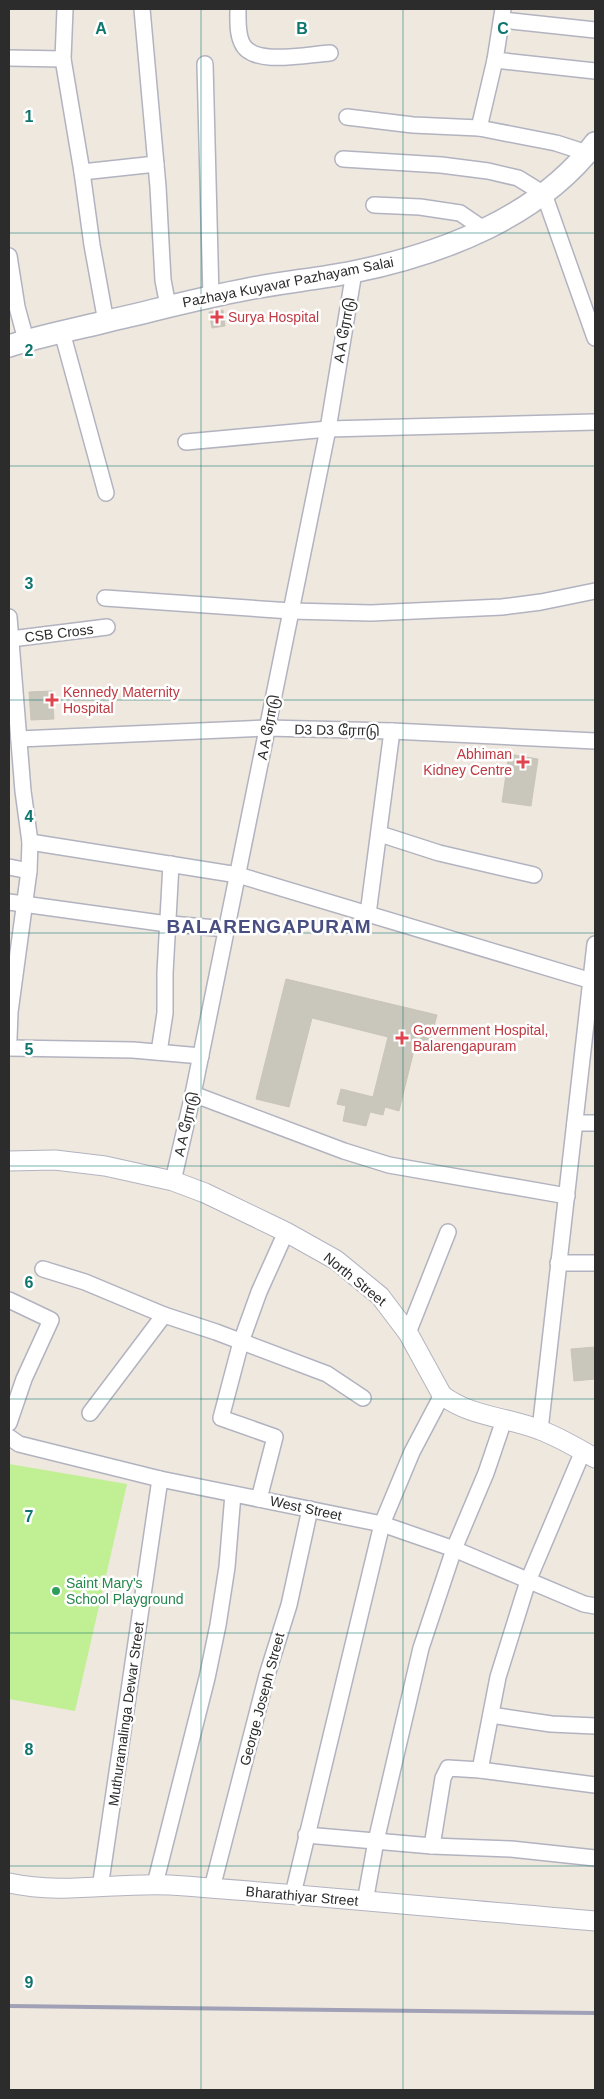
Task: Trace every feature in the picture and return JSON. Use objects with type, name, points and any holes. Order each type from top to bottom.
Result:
[{"type":"main road","name":"Pazhaya Kuyavar Pazhayam Salai","points":[[17,343],[168,306],[354,272],[420,254],[485,230],[544,194],[591,148]]},
{"type":"street","points":[[65,9],[63,59],[106,322]]},
{"type":"street","points":[[142,9],[156,164],[163,280],[168,306]]},
{"type":"street","points":[[238,9],[238,27],[242,45],[250,52],[269,58],[330,52]]},
{"type":"street","points":[[479,128],[496,60],[503,14],[595,30]]},
{"type":"street","points":[[9,58],[63,59]]},
{"type":"street","points":[[496,60],[595,71]]},
{"type":"street","points":[[206,64],[211,297]]},
{"type":"street","points":[[346,117],[414,125],[479,128],[591,148]]},
{"type":"street","points":[[343,159],[441,165],[488,171],[518,178],[544,194],[595,338]]},
{"type":"street","points":[[82,172],[156,164]]},
{"type":"street","points":[[374,205],[420,207],[460,213],[485,230]]},
{"type":"street","points":[[9,256],[17,307],[17,343]]},
{"type":"street","name":"A A ரோடு","points":[[173,1181],[201,1056],[328,429],[354,272]]},
{"type":"street","points":[[62,332],[106,493]]},
{"type":"street","points":[[186,442],[328,429],[595,422]]},
{"type":"street","points":[[105,598],[291,611],[372,613],[502,607],[541,602],[595,591]]},
{"type":"street","points":[[9,617],[23,791],[30,842],[29,871],[16,902],[9,1039]]},
{"type":"street","name":"CSB Cross","points":[[11,638],[107,627]]},
{"type":"street","name":"D3 D3 ரோடு","points":[[19,739],[268,728],[392,731],[595,741]]},
{"type":"street","points":[[368,914],[392,731]]},
{"type":"street","points":[[380,834],[439,852],[534,876]]},
{"type":"street","points":[[30,842],[238,875],[593,982]]},
{"type":"street","points":[[159,1052],[165,1014],[165,973],[171,864]]},
{"type":"street","points":[[9,867],[29,871]]},
{"type":"street","points":[[16,902],[169,924],[227,929]]},
{"type":"street","points":[[540,1430],[558,1263],[593,982],[595,944]]},
{"type":"street","points":[[9,1048],[159,1052],[201,1056]]},
{"type":"street","points":[[193,1094],[344,1151],[389,1165],[567,1196]]},
{"type":"street","points":[[575,1123],[595,1123]]},
{"type":"street","name":"North Street","points":[[9,1161],[54,1160],[105,1166],[173,1181],[205,1193],[286,1232],[336,1260],[380,1296],[408,1333],[442,1395]]},
{"type":"street","points":[[259,1499],[275,1437],[220,1418],[241,1342],[259,1292],[286,1232]]},
{"type":"street","points":[[408,1333],[448,1232]]},
{"type":"street","points":[[558,1263],[595,1263]]},
{"type":"street","points":[[43,1269],[85,1282],[164,1315],[327,1374],[363,1398]]},
{"type":"street","points":[[9,1300],[51,1320],[24,1379],[9,1423]]},
{"type":"street","points":[[90,1413],[164,1315]]},
{"type":"street","points":[[293,1894],[382,1524],[412,1452],[442,1395],[450,1401],[504,1420],[540,1430],[589,1454],[528,1581],[498,1677],[480,1770]]},
{"type":"street","points":[[365,1902],[376,1841],[421,1648],[454,1549],[486,1473],[504,1420]]},
{"type":"street","name":"West Street","points":[[9,1437],[19,1444],[160,1479],[382,1524],[454,1549],[584,1604],[595,1606]]},
{"type":"street","name":"Muthuramalinga Dewar Street","points":[[100,1888],[160,1479]]},
{"type":"street","points":[[155,1884],[207,1678],[218,1625],[228,1567],[233,1494]]},
{"type":"street","name":"George Joseph Street","points":[[212,1888],[268,1675],[289,1605],[310,1508]]},
{"type":"street","points":[[491,1715],[551,1724],[595,1726]]},
{"type":"street","points":[[432,1846],[445,1772],[448,1768],[480,1770],[595,1785]]},
{"type":"street","points":[[306,1835],[432,1846],[511,1849],[595,1858]]},
{"type":"street","name":"Bharathiyar Street","points":[[9,1883],[34,1888],[100,1888],[155,1884],[293,1894],[365,1902],[595,1921]]},
{"type":"green space","name":"Saint Mary's School Playground","points":[[9,1464],[127,1484],[75,1711],[9,1699]]},
{"type":"building","points":[[223,310],[225,326],[212,328],[209,312]]},
{"type":"building","points":[[52,691],[54,719],[31,720],[29,692]]},
{"type":"building","points":[[509,754],[538,759],[531,806],[502,802]]},
{"type":"building","points":[[286,979],[437,1015],[427,1053],[414,1050],[399,1111],[385,1107],[383,1115],[370,1112],[366,1126],[343,1121],[346,1106],[337,1104],[341,1089],[373,1097],[388,1037],[312,1018],[289,1107],[256,1099]]},
{"type":"building","points":[[595,1347],[595,1379],[574,1381],[571,1349]]},
{"type":"railway","points":[[9,2006],[595,2013]]},
{"type":"place","name":"Surya Hospital","points":[[217,317]]},
{"type":"place","name":"Kennedy Maternity Hospital","points":[[52,700]]},
{"type":"place","name":"Abhiman Kidney Centre","points":[[523,762]]},
{"type":"place","name":"Government Hospital, Balarengapuram","points":[[402,1038]]},
{"type":"place","name":"Saint Mary's School Playground","points":[[56,1591]]},
{"type":"district","name":"BALARENGAPURAM","points":[[269,926]]}]
